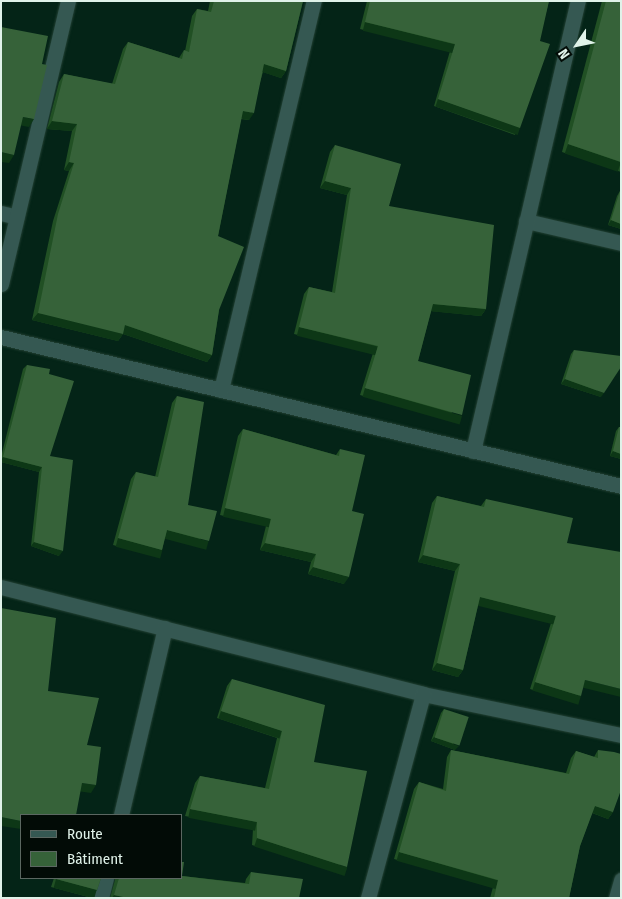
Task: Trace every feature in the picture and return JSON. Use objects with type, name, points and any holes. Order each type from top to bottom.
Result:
[{"type":"street","points":[[1,284],[68,1]]},
{"type":"street","points":[[221,390],[314,1]]},
{"type":"street","points":[[473,451],[578,1]]},
{"type":"street","points":[[1,213],[17,217]]},
{"type":"street","points":[[526,221],[621,243]]},
{"type":"street","points":[[1,337],[621,486]]},
{"type":"street","points":[[1,587],[423,694],[621,735]]},
{"type":"street","points":[[121,814],[165,628]]},
{"type":"street","points":[[368,898],[423,694]]},
{"type":"street","points":[[101,898],[106,879]]},
{"type":"street","points":[[616,898],[621,880]]},
{"type":"building","points":[[214,1],[303,1],[286,71],[264,64],[254,113],[243,111],[218,236],[244,247],[219,310],[212,355],[125,325],[123,334],[38,313],[58,214],[74,163],[69,162],[77,124],[52,121],[64,74],[115,84],[128,42],[182,59],[184,50],[189,52],[197,9],[211,12]]},
{"type":"building","points":[[370,1],[549,1],[540,41],[550,44],[520,128],[438,99],[455,44],[365,22]]},
{"type":"building","points":[[606,1],[621,1],[621,162],[568,144]]},
{"type":"building","points":[[1,27],[48,36],[42,64],[47,65],[34,119],[23,117],[14,155],[1,152]]},
{"type":"building","points":[[335,145],[401,164],[389,206],[494,225],[486,309],[433,304],[418,361],[471,375],[462,415],[365,388],[378,346],[299,327],[309,287],[335,293],[351,188],[325,181]]},
{"type":"building","points":[[621,191],[621,224],[611,220]]},
{"type":"building","points":[[574,350],[621,356],[621,367],[604,393],[565,379]]},
{"type":"building","points":[[27,365],[50,369],[49,374],[74,381],[50,456],[73,460],[63,551],[34,542],[42,467],[3,457]]},
{"type":"building","points":[[177,396],[204,402],[188,505],[217,511],[209,541],[167,530],[162,550],[118,538],[136,472],[158,477]]},
{"type":"building","points":[[619,427],[621,427],[621,454],[613,451]]},
{"type":"building","points":[[243,429],[339,456],[340,449],[365,455],[352,511],[364,514],[349,577],[313,567],[316,554],[265,543],[271,519],[225,508]]},
{"type":"building","points":[[437,496],[484,507],[486,499],[573,518],[567,543],[621,552],[621,689],[585,680],[581,696],[535,682],[556,616],[480,597],[463,670],[437,663],[460,564],[423,555]]},
{"type":"building","points":[[1,608],[56,618],[48,691],[99,698],[87,745],[101,747],[96,785],[82,783],[76,814],[20,814],[20,821],[1,817]]},
{"type":"building","points":[[232,679],[325,705],[314,762],[367,771],[347,867],[257,838],[257,822],[190,809],[200,776],[269,789],[282,731],[221,711]]},
{"type":"building","points":[[444,709],[469,717],[459,746],[435,738]]},
{"type":"building","points":[[451,750],[569,774],[576,751],[598,758],[598,750],[621,754],[621,790],[613,812],[595,806],[580,846],[569,898],[494,898],[498,880],[399,852],[419,782],[446,791]]},
{"type":"building","points":[[251,872],[303,879],[299,898],[128,898],[114,895],[119,879],[182,879],[182,876],[249,884]]},
{"type":"building","points":[[56,879],[101,879],[97,890]]}]
